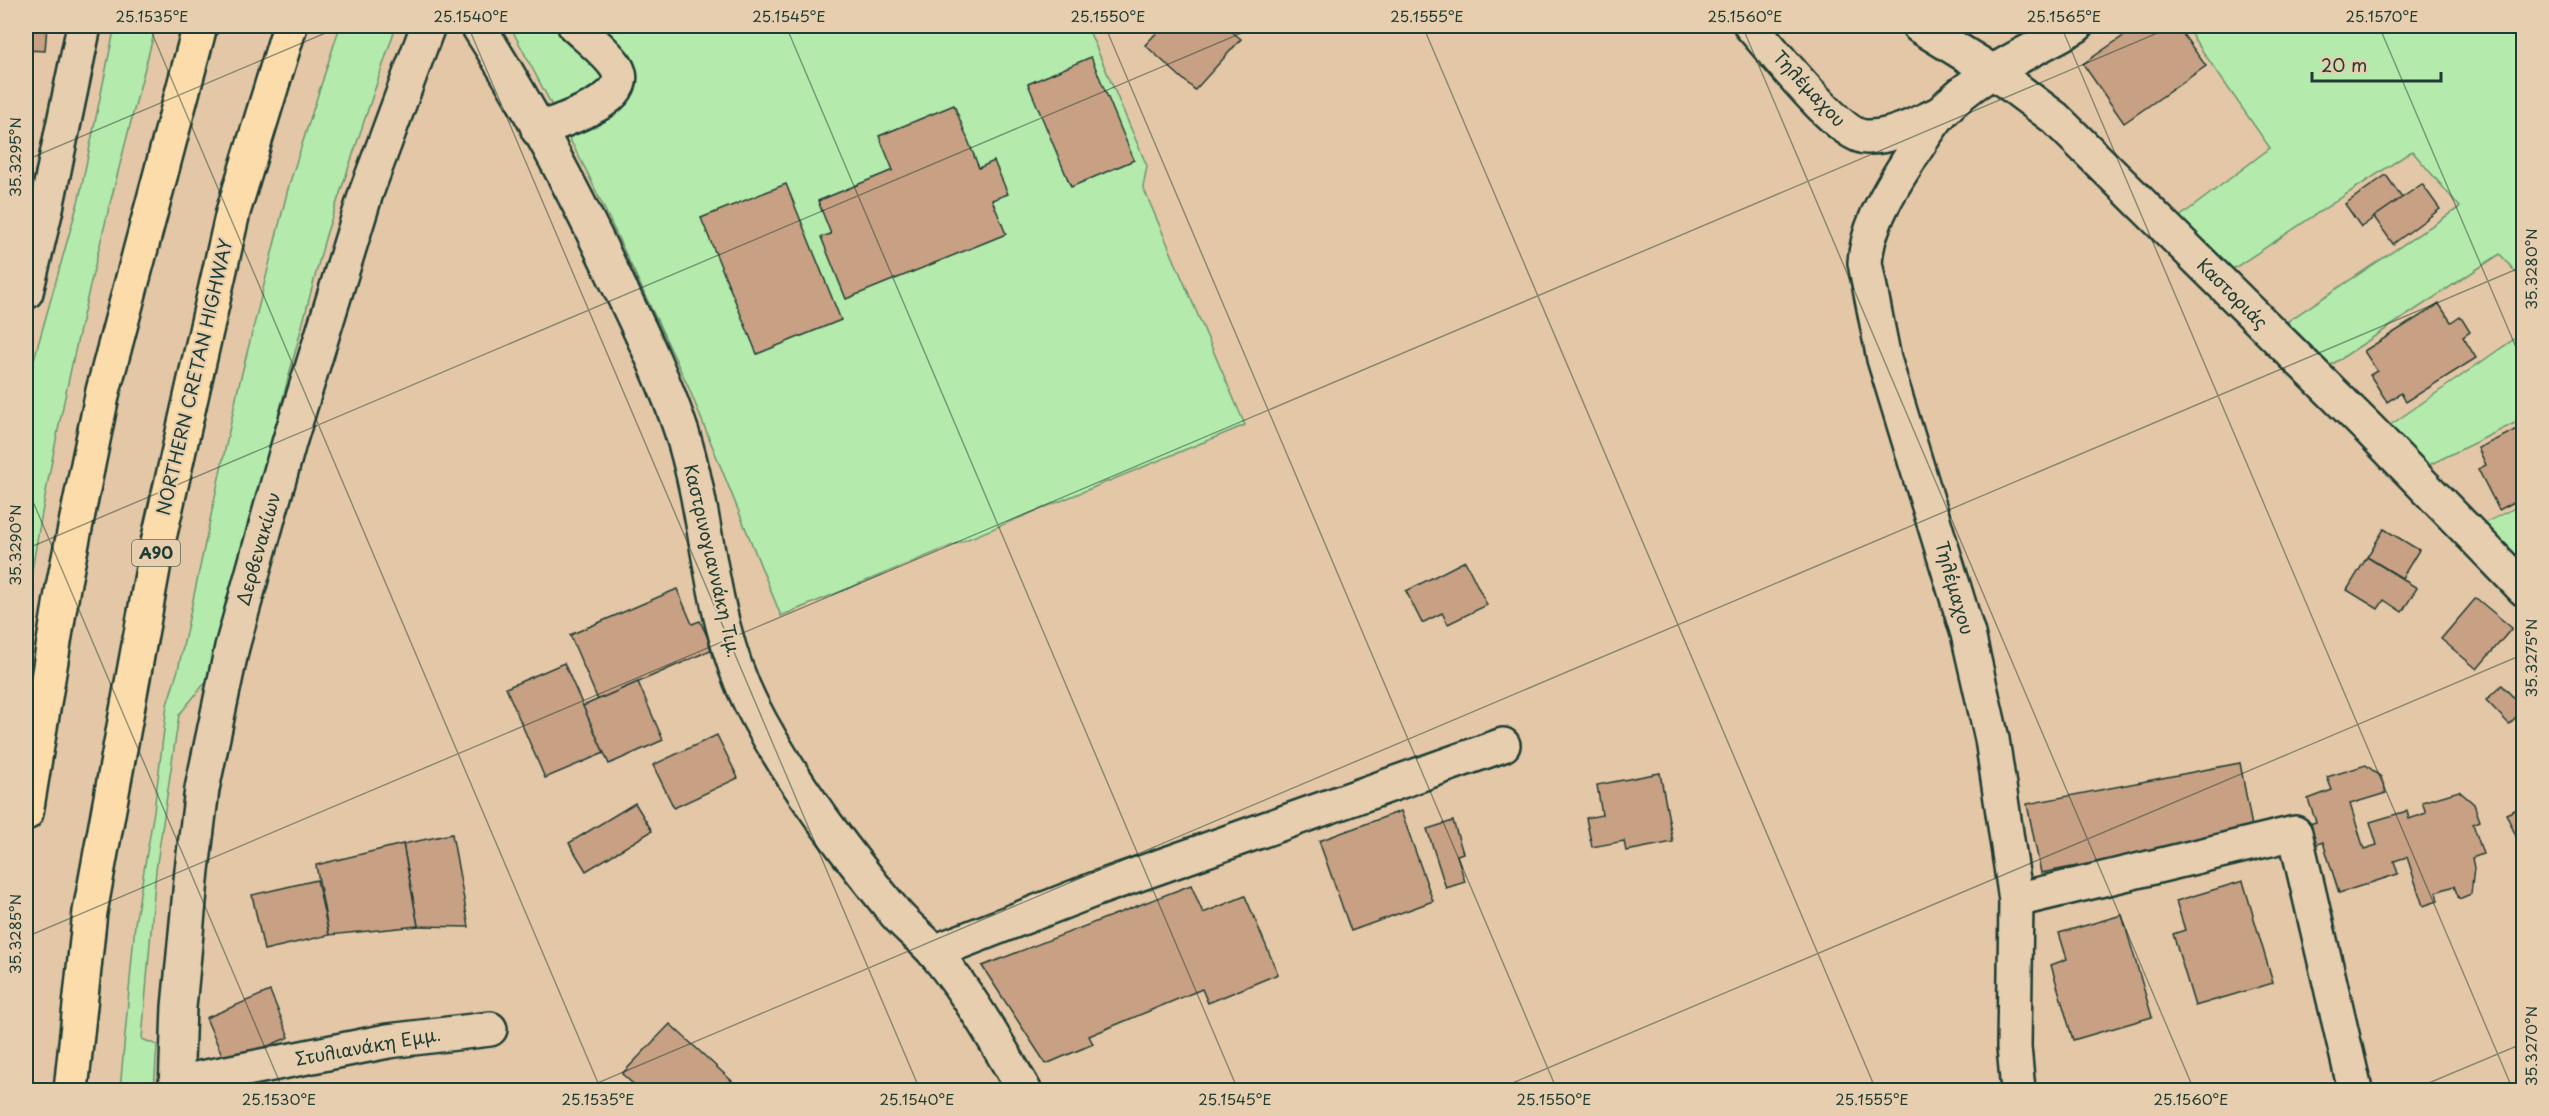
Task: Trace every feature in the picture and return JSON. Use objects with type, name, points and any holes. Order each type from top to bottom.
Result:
[{"type":"highway","points":[[26,813],[63,587],[101,402],[124,305],[200,26]]},
{"type":"highway","name":"NORTHERN CRETAN HIGHWAY","points":[[71,1090],[90,912],[157,546],[233,212],[290,26]]},
{"type":"street","points":[[26,292],[84,26]]},
{"type":"street","name":"Δερβενακίων","points":[[176,1087],[185,930],[202,789],[232,647],[289,443],[366,194],[428,26]]},
{"type":"street","name":"Καστρινογιαννάκη Τιμ.","points":[[478,26],[538,130],[613,273],[645,340],[674,412],[688,456],[725,629],[750,701],[783,758],[844,846],[899,916],[934,952],[979,1013],[1024,1090]]},
{"type":"street","points":[[538,130],[601,103],[618,89],[620,82],[615,65],[575,26]]},
{"type":"street","name":"Τηλέμαχου","points":[[1751,26],[1832,117],[1853,134],[1866,137],[1880,136],[1942,112],[1995,72],[2076,26]]},
{"type":"street","name":"Καστοριάς","points":[[1919,26],[1995,72],[2055,118],[2102,161],[2523,589]]},
{"type":"street","name":"Τηλέμαχου","points":[[1942,112],[1886,196],[1866,247],[1866,272],[1887,370],[1946,557],[1982,687],[2000,785],[2016,900],[2014,1047],[2018,1090]]},
{"type":"street","points":[[934,952],[1096,890],[1503,745]]},
{"type":"street","points":[[2016,900],[2295,833],[2355,1090]]},
{"type":"street","name":"Στυλιανάκη Εμμ.","points":[[176,1087],[388,1041],[490,1029]]},
{"type":"green space","points":[[115,26],[156,26],[83,315],[52,461],[26,608],[26,388],[79,199]]},
{"type":"green space","points":[[340,26],[396,26],[326,235],[209,678],[179,715],[156,870],[142,1039],[157,1045],[154,1090],[120,1090],[135,924],[154,811],[167,705],[178,670],[238,389],[289,185]]},
{"type":"green space","points":[[510,26],[1087,26],[1147,166],[1143,187],[1245,425],[781,616],[688,386],[587,172]]},
{"type":"green space","points":[[2185,26],[2523,26],[2523,281],[2500,254],[2325,369],[2282,325],[2460,207],[2412,151],[2230,271],[2178,218],[2270,148]]},
{"type":"green space","points":[[2523,333],[2523,419],[2425,467],[2386,428]]},
{"type":"green space","points":[[2523,504],[2523,566],[2483,524]]},
{"type":"building","points":[[26,26],[47,26],[45,51],[26,50]]},
{"type":"building","points":[[1163,26],[1225,26],[1241,39],[1195,90],[1145,45]]},
{"type":"building","points":[[2138,26],[2177,26],[2206,66],[2124,123],[2083,64]]},
{"type":"building","points":[[1091,57],[1134,160],[1071,187],[1028,84]]},
{"type":"building","points":[[954,105],[979,168],[994,161],[1008,194],[992,200],[1006,234],[846,299],[821,237],[831,234],[818,201],[893,170],[879,136]]},
{"type":"building","points":[[2386,175],[2402,198],[2361,227],[2345,204]]},
{"type":"building","points":[[786,184],[841,320],[757,354],[701,218]]},
{"type":"building","points":[[2422,184],[2440,209],[2393,244],[2374,217]]},
{"type":"building","points":[[2439,304],[2451,322],[2460,316],[2470,332],[2463,337],[2476,358],[2406,402],[2401,393],[2387,402],[2370,375],[2377,371],[2364,351]]},
{"type":"building","points":[[2524,426],[2524,497],[2499,510],[2478,469],[2486,465],[2478,448]]},
{"type":"building","points":[[2384,529],[2419,550],[2402,578],[2367,557]]},
{"type":"building","points":[[2367,557],[2417,588],[2402,612],[2384,600],[2378,609],[2347,590]]},
{"type":"building","points":[[1465,561],[1487,605],[1448,624],[1442,613],[1422,623],[1406,591]]},
{"type":"building","points":[[677,589],[692,624],[700,621],[713,649],[598,700],[570,635]]},
{"type":"building","points":[[2476,598],[2512,628],[2477,669],[2441,639]]},
{"type":"building","points":[[564,663],[604,753],[545,778],[506,688]]},
{"type":"building","points":[[638,682],[663,740],[609,764],[583,706]]},
{"type":"building","points":[[2502,685],[2524,709],[2509,724],[2486,700]]},
{"type":"building","points":[[717,735],[738,778],[674,808],[653,765]]},
{"type":"building","points":[[2240,763],[2253,832],[2041,873],[2027,804]]},
{"type":"building","points":[[2366,765],[2381,777],[2386,793],[2350,804],[2364,849],[2377,845],[2370,822],[2407,811],[2409,819],[2426,813],[2422,802],[2459,791],[2474,804],[2480,821],[2473,824],[2483,854],[2472,858],[2474,868],[2471,894],[2459,899],[2454,886],[2436,892],[2438,901],[2423,906],[2407,857],[2394,861],[2398,874],[2339,893],[2323,842],[2315,845],[2309,824],[2316,822],[2308,799],[2332,790],[2327,777]]},
{"type":"building","points":[[1660,773],[1673,842],[1626,851],[1624,841],[1592,847],[1586,818],[1602,815],[1597,785]]},
{"type":"building","points":[[635,803],[652,831],[586,871],[569,843]]},
{"type":"building","points":[[2524,806],[2524,854],[2506,814]]},
{"type":"building","points":[[1401,811],[1433,901],[1351,931],[1319,841]]},
{"type":"building","points":[[1453,821],[1463,853],[1457,855],[1465,882],[1446,888],[1427,829]]},
{"type":"building","points":[[452,834],[469,927],[418,926],[403,844]]},
{"type":"building","points":[[403,844],[418,926],[329,935],[316,865]]},
{"type":"building","points":[[317,880],[329,935],[264,950],[252,895]]},
{"type":"building","points":[[2243,881],[2273,983],[2195,1006],[2173,934],[2185,930],[2176,901]]},
{"type":"building","points":[[1191,885],[1203,913],[1245,896],[1278,974],[1208,1003],[1202,989],[1089,1036],[1093,1044],[1046,1064],[982,966]]},
{"type":"building","points":[[2122,915],[2152,1017],[2073,1040],[2051,965],[2067,959],[2059,933]]},
{"type":"building","points":[[270,991],[289,1037],[226,1064],[206,1018]]},
{"type":"building","points":[[670,1024],[732,1081],[723,1090],[640,1090],[622,1074]]}]
